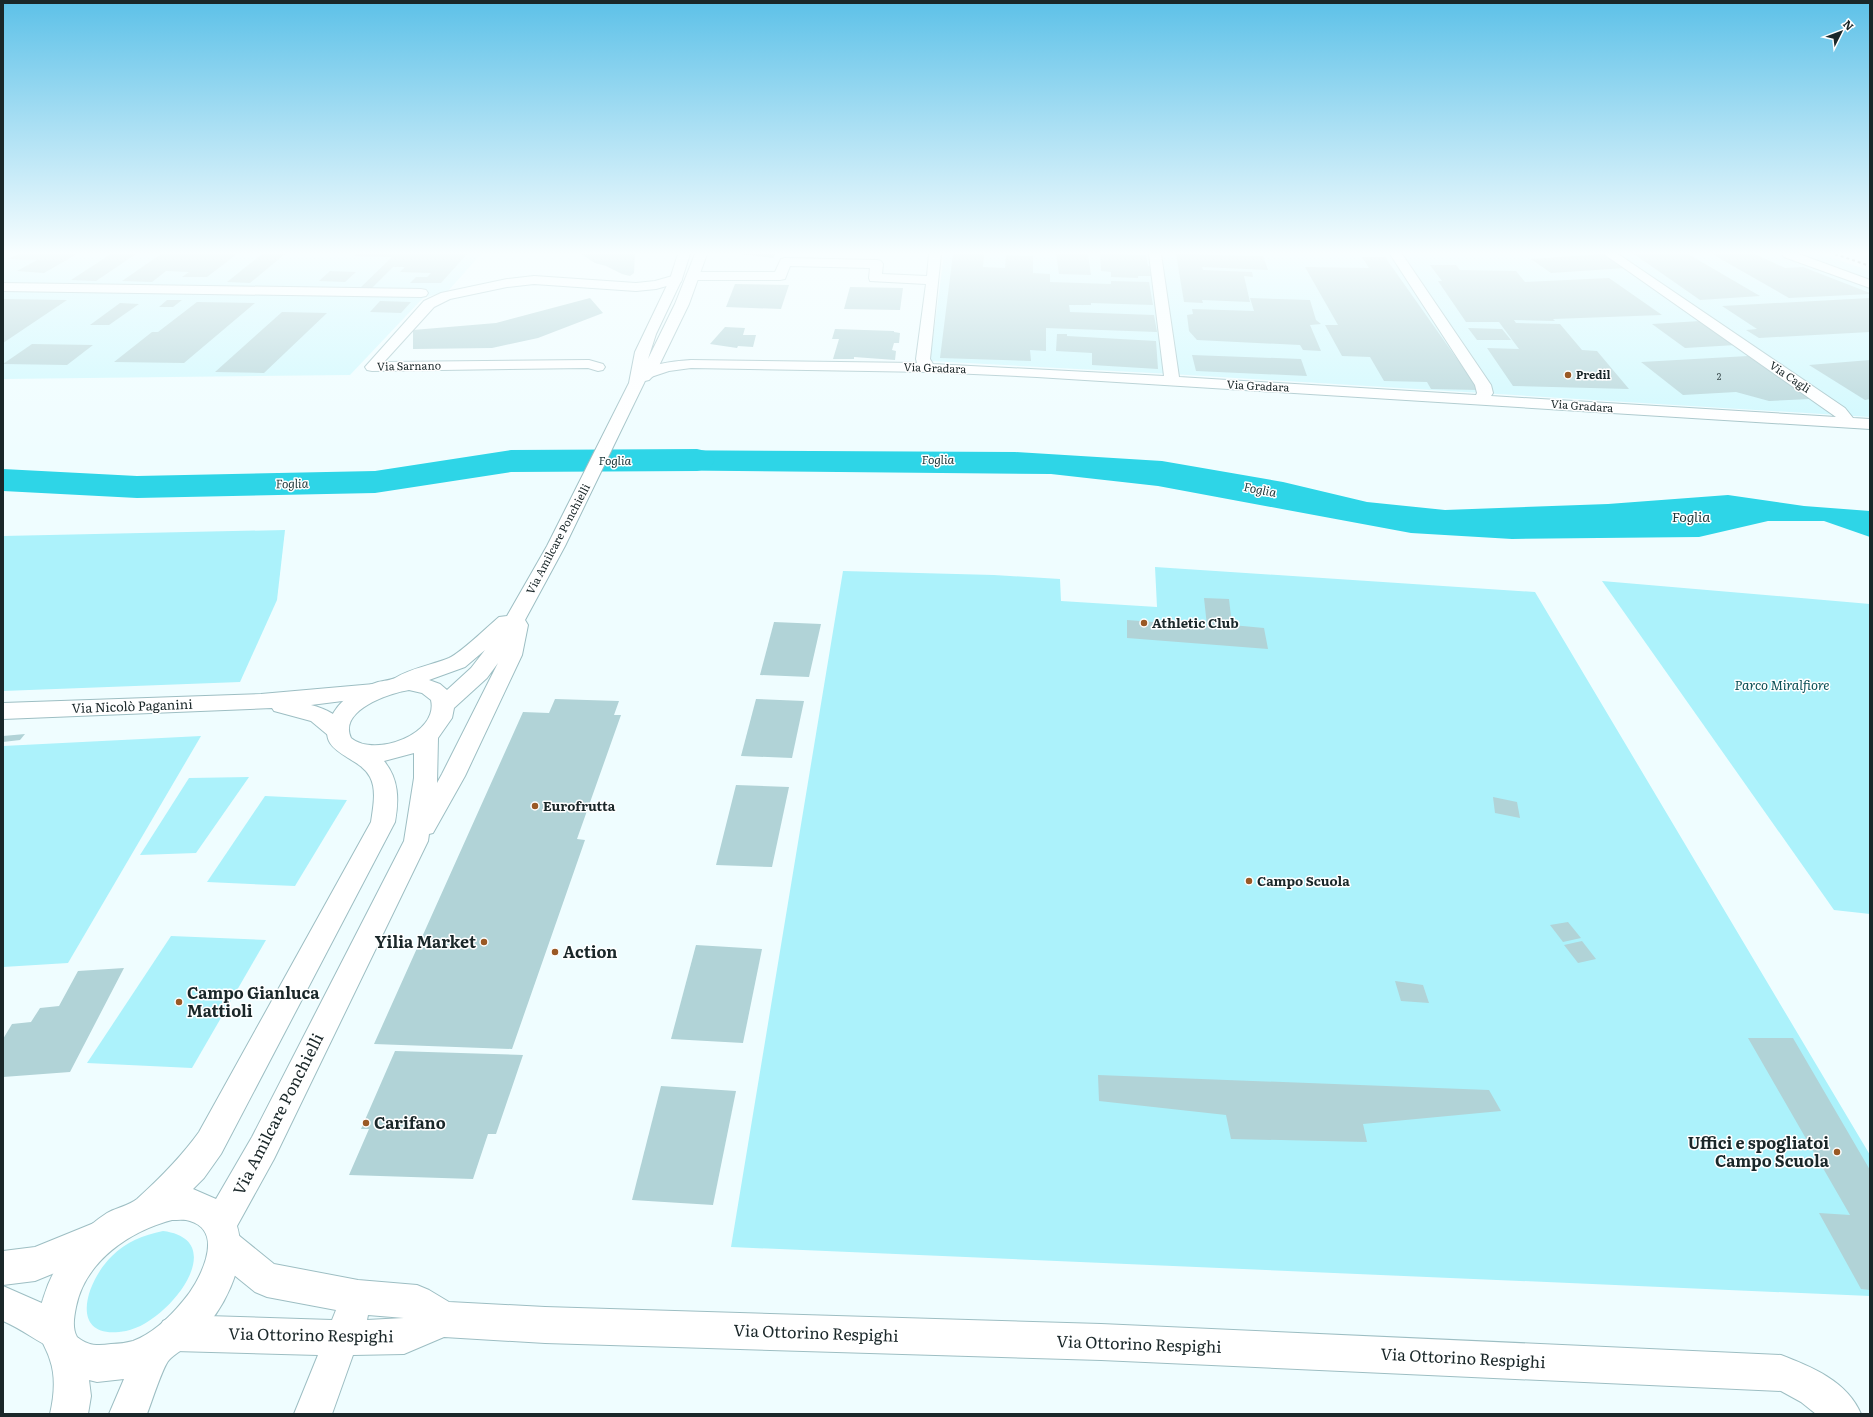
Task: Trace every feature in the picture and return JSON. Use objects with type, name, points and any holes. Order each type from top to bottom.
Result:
[{"type":"street","name":"Via Sarnano","points":[[414,320],[372,367],[589,364],[598,367]]},
{"type":"street","name":"Via Amilcare Ponchielli","points":[[642,378],[642,352],[656,320]]},
{"type":"street","name":"Via Amilcare Ponchielli","points":[[384,688],[409,683],[428,687],[433,689],[441,696],[444,704],[479,673],[494,653],[521,610],[556,546],[673,320]]},
{"type":"street","points":[[927,320],[923,358],[925,365],[930,368]]},
{"type":"street","points":[[1164,320],[1172,381]]},
{"type":"street","points":[[1440,320],[1483,385],[1485,392],[1481,399]]},
{"type":"street","name":"Via Cagli","points":[[1706,320],[1839,411],[1848,423]]},
{"type":"street","name":"Via Gradara","points":[[642,378],[666,367],[691,364],[930,368],[1481,399],[1870,424]]},
{"type":"street","name":"Via Amilcare Ponchielli","points":[[337,730],[340,719],[348,708],[360,699],[384,688],[458,662],[521,610]]},
{"type":"street","points":[[416,841],[453,776],[512,655],[521,610]]},
{"type":"street","name":"Via Nicolò Paganini","points":[[3,711],[261,702],[384,688]]},
{"type":"street","name":"Via Nicolò Paganini","points":[[261,702],[312,712],[328,720],[337,730]]},
{"type":"street","points":[[357,752],[374,754],[392,751],[411,745],[427,735],[437,725],[443,714],[444,704]]},
{"type":"street","points":[[149,1209],[193,1167],[210,1143],[383,822],[387,803],[385,788],[379,771],[357,752],[346,747],[339,739],[337,730]]},
{"type":"street","name":"Via Amilcare Ponchielli","points":[[3,1302],[32,1316],[84,1363],[105,1365],[130,1360],[166,1340],[196,1313],[212,1290],[222,1267],[222,1235],[263,1148],[416,841],[425,790],[427,735]]},
{"type":"street","points":[[69,1414],[72,1396],[56,1309],[65,1284],[81,1259],[103,1236],[126,1220],[149,1209],[172,1204],[192,1204],[209,1211],[222,1235]]},
{"type":"street","name":"Via Ottorino Respighi","points":[[222,1235],[249,1267],[267,1280],[358,1297],[418,1302],[444,1319]]},
{"type":"street","points":[[3,1268],[35,1264],[103,1236]]},
{"type":"street","points":[[313,1414],[344,1338],[358,1297]]},
{"type":"street","name":"Via Ottorino Respighi","points":[[166,1340],[404,1336],[444,1319],[545,1325],[1101,1342],[1781,1373],[1805,1382],[1835,1406]]},
{"type":"street","name":"Via Amilcare Ponchielli","points":[[128,1414],[166,1340]]},
{"type":"shaded area","points":[[3,320],[402,320],[350,375],[3,379]]},
{"type":"shaded area","points":[[935,320],[1870,320],[1870,417],[1171,374],[930,361]]},
{"type":"green space","points":[[285,530],[277,600],[240,682],[3,691],[3,536]]},
{"type":"green space","name":"Campo Scuola","points":[[1155,567],[1535,592],[1870,1155],[1870,1296],[731,1247],[843,571],[994,575],[1060,579],[1061,601],[1157,607]]},
{"type":"green space","name":"Parco Miralfiore","points":[[1602,581],[1870,604],[1870,914],[1834,910]]},
{"type":"green space","points":[[201,736],[68,963],[3,967],[3,746]]},
{"type":"green space","points":[[249,777],[196,853],[140,855],[189,778]]},
{"type":"green space","points":[[265,796],[347,800],[295,886],[207,882]]},
{"type":"green space","name":"Campo Gianluca Mattioli","points":[[171,936],[266,940],[192,1068],[87,1063]]},
{"type":"green space","points":[[163,1231],[183,1238],[193,1249],[193,1264],[186,1281],[175,1298],[143,1325],[126,1331],[107,1332],[95,1328],[89,1319],[87,1307],[89,1294],[94,1280],[102,1267],[117,1251],[129,1243],[142,1237]]},
{"type":"water","name":"Foglia","points":[[633,450],[1015,452],[1162,461],[1283,482],[1367,502],[1445,510],[1608,504],[1728,495],[1804,506],[1870,511],[1870,537],[1824,521],[1768,521],[1699,537],[1512,539],[1411,533],[1158,486],[1051,474],[630,470]]},
{"type":"building","points":[[3,320],[37,320],[3,343]]},
{"type":"building","points":[[97,320],[116,320],[109,325],[90,325]]},
{"type":"building","points":[[173,320],[235,320],[184,363],[114,362],[152,332],[158,332]]},
{"type":"building","points":[[273,320],[320,320],[264,373],[215,372]]},
{"type":"building","points":[[507,320],[584,320],[538,338],[492,348],[413,349],[413,330],[496,323]]},
{"type":"building","points":[[945,320],[1155,320],[1157,332],[1046,328],[1046,351],[1030,350],[1031,361],[940,358]]},
{"type":"building","points":[[1188,320],[1316,320],[1321,324],[1310,325],[1321,351],[1303,350],[1300,345],[1197,340],[1189,331]]},
{"type":"building","points":[[1335,320],[1430,320],[1479,390],[1431,389],[1427,382],[1384,381],[1370,357],[1342,356],[1325,325],[1338,325]]},
{"type":"building","points":[[1465,320],[1514,320],[1516,323],[1560,324],[1582,350],[1597,351],[1629,389],[1513,386],[1487,348],[1519,349],[1499,322],[1466,322]]},
{"type":"building","points":[[1519,320],[1554,320],[1555,321]]},
{"type":"building","points":[[1743,320],[1870,320],[1870,332],[1759,338],[1746,330],[1757,329]]},
{"type":"building","points":[[1700,321],[1736,345],[1685,348],[1652,324]]},
{"type":"building","points":[[725,327],[745,328],[743,335],[756,335],[753,347],[738,346],[737,348],[710,344]]},
{"type":"building","points":[[1468,328],[1502,329],[1511,340],[1477,340]]},
{"type":"building","points":[[835,329],[894,331],[900,333],[899,343],[894,343],[892,350],[896,351],[895,360],[854,357],[854,359],[833,359],[839,339],[832,339]]},
{"type":"building","points":[[1057,334],[1067,334],[1067,336],[1156,341],[1158,369],[1092,365],[1092,353],[1056,351]]},
{"type":"building","points":[[32,344],[93,345],[67,365],[3,364]]},
{"type":"building","points":[[1192,355],[1301,359],[1307,376],[1196,371]]},
{"type":"building","points":[[1748,356],[1810,399],[1769,401],[1736,392],[1683,395],[1641,362]]},
{"type":"building","points":[[1870,360],[1870,399],[1865,400],[1809,365]]},
{"type":"building","name":"Athletic Club","points":[[1204,598],[1229,599],[1232,625],[1264,628],[1268,649],[1127,638],[1127,620],[1207,626]]},
{"type":"building","points":[[774,622],[821,624],[809,677],[760,675]]},
{"type":"building","name":"Yilia Market","points":[[555,699],[619,701],[614,715],[621,715],[577,839],[585,840],[512,1049],[374,1044],[523,712],[549,713]]},
{"type":"building","points":[[756,699],[804,701],[792,758],[741,756]]},
{"type":"building","points":[[25,734],[20,740],[3,742],[3,736]]},
{"type":"building","points":[[736,785],[789,787],[772,867],[716,865]]},
{"type":"building","points":[[1493,797],[1517,802],[1520,818],[1495,813]]},
{"type":"building","points":[[1568,922],[1581,938],[1563,942],[1550,925]]},
{"type":"building","points":[[1582,941],[1596,959],[1578,963],[1564,945]]},
{"type":"building","points":[[696,945],[762,949],[743,1043],[671,1039]]},
{"type":"building","points":[[124,968],[70,1072],[3,1077],[3,1039],[12,1024],[31,1022],[40,1008],[59,1006],[78,971]]},
{"type":"building","points":[[1395,981],[1423,985],[1429,1003],[1401,1001]]},
{"type":"building","name":"Uffici e spogliatoi Campo Scuola","points":[[1748,1038],[1793,1038],[1870,1170],[1870,1290],[1861,1289],[1819,1213],[1850,1215]]},
{"type":"building","points":[[395,1051],[523,1055],[496,1134],[488,1134],[473,1179],[349,1175],[369,1129],[361,1129]]},
{"type":"building","points":[[1098,1075],[1489,1090],[1501,1111],[1363,1124],[1367,1142],[1231,1139],[1226,1115],[1099,1101]]},
{"type":"building","points":[[661,1086],[736,1091],[713,1205],[632,1200]]},
{"type":"waterway","name":"Foglia","points":[[3,480],[137,487],[375,482],[511,461],[697,460]]},
{"type":"place","name":"Predil","points":[[1568,375]]},
{"type":"place","name":"Athletic Club","points":[[1144,623]]},
{"type":"place","name":"Eurofrutta","points":[[535,806]]},
{"type":"place","name":"Campo Scuola","points":[[1249,881]]},
{"type":"place","name":"Yilia Market","points":[[484,942]]},
{"type":"place","name":"Action","points":[[555,952]]},
{"type":"place","name":"Campo Gianluca Mattioli","points":[[179,1002]]},
{"type":"place","name":"Carifano","points":[[366,1123]]},
{"type":"place","name":"Uffici e spogliatoi Campo Scuola","points":[[1837,1152]]}]
